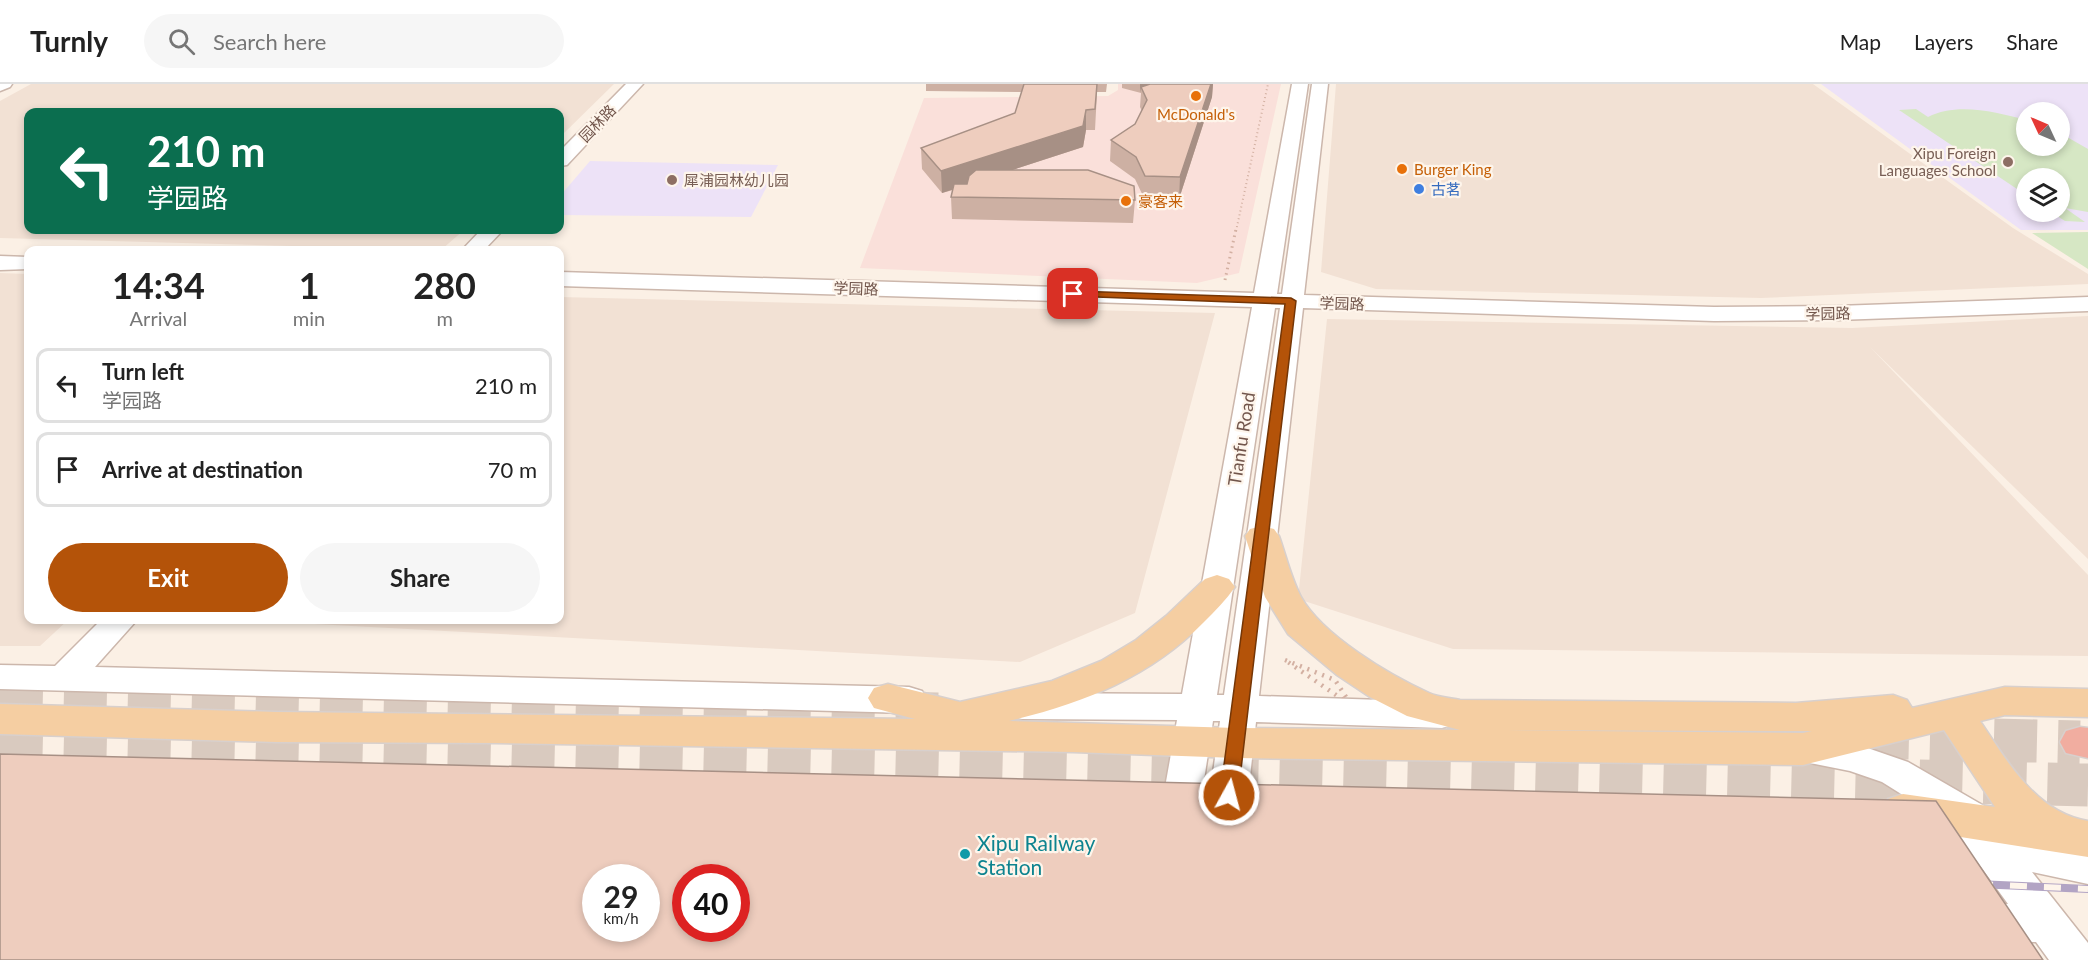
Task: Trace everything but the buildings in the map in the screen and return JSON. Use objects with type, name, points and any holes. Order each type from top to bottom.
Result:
[{"type":"main road","points":[[1262,536],[1283,597],[1301,625],[1350,666],[1384,687],[1421,706],[1460,715],[1796,718],[2005,701],[2088,703]]},
{"type":"main road","points":[[871,734],[1010,706],[1064,692],[1104,676],[1136,658],[1182,623],[1217,587]]},
{"type":"main road","points":[[888,698],[1038,737]]},
{"type":"main road","points":[[0,719],[276,727],[496,728],[1038,737],[1194,724],[1803,749],[2005,701]]},
{"type":"main road","points":[[1962,711],[1958,720],[2010,796],[2029,814],[2086,848]]},
{"type":"main road","points":[[1165,802],[1247,804]]},
{"type":"main road","points":[[1869,819],[2086,848]]},
{"type":"street","points":[[0,86],[4,84]]},
{"type":"street","name":"园林路","points":[[564,157],[635,84]]},
{"type":"street","name":"Tianfu Road","points":[[1247,804],[1238,726],[1262,536],[1278,301],[1300,84]]},
{"type":"street","name":"Tianfu Road","points":[[1165,802],[1194,724],[1217,587],[1278,301],[1320,84]]},
{"type":"street","points":[[476,246],[489,234]]},
{"type":"street","points":[[0,262],[24,263]]},
{"type":"street","name":"学园路","points":[[564,279],[1714,314],[1838,313],[2088,304]]},
{"type":"street","points":[[65,677],[116,624]]},
{"type":"street","points":[[0,677],[888,698],[1010,706],[1194,724]]},
{"type":"street","points":[[1238,726],[1460,715]]},
{"type":"street","points":[[1803,749],[1853,757],[1895,772],[1982,833],[2075,960]]},
{"type":"street","points":[[1941,921],[2049,924]]},
{"type":"path","points":[[1221,298],[1268,84]]},
{"type":"shaded area","points":[[31,84],[614,84],[564,133],[564,108],[24,108],[24,234],[459,234],[446,246],[294,246],[0,238],[0,101]]},
{"type":"shaded area","points":[[1118,84],[1281,84],[1239,273],[1197,283],[860,268],[924,98],[1108,96],[1118,90]]},
{"type":"shaded area","points":[[1336,84],[1813,84],[2013,228],[2088,274],[2088,284],[1761,298],[1376,289],[1321,272]]},
{"type":"shaded area","name":"Xipu Foreign Languages School","points":[[1821,84],[2088,84],[2088,230],[2021,230]]},
{"type":"shaded area","name":"犀浦园林幼儿园","points":[[590,161],[778,165],[751,217],[564,215],[564,191]]},
{"type":"shaded area","points":[[0,273],[24,274],[24,624],[64,624],[40,646],[0,646]]},
{"type":"shaded area","points":[[564,297],[1215,313],[1135,613],[1020,662],[314,624],[564,624]]},
{"type":"shaded area","points":[[2088,316],[2088,559],[1870,347],[2088,575],[2088,656],[1453,649],[1298,599],[1327,319],[1852,328]]},
{"type":"green space","points":[[1916,109],[1928,117],[1939,112],[1964,109],[2016,118],[2016,156],[2070,156],[2070,139],[2088,149],[2088,212],[2070,209],[2070,168],[2016,168],[2016,188],[1899,110]]},
{"type":"green space","points":[[2070,212],[2085,222],[2070,221]]},
{"type":"green space","points":[[2088,232],[2088,269],[2032,233]]},
{"type":"tunnel","points":[[0,691],[938,714]]},
{"type":"tunnel","points":[[1551,729],[1688,733]]},
{"type":"tunnel","points":[[0,735],[2088,785]]},
{"type":"tunnel","points":[[1866,737],[2080,742]]},
{"type":"railway","points":[[1976,884],[2088,889]]},
{"type":"place","name":"McDonald's","points":[[1196,96]]},
{"type":"place","name":"Xipu Foreign Languages School","points":[[2008,162]]},
{"type":"place","name":"Burger King","points":[[1402,169]]},
{"type":"place","name":"犀浦园林幼儿园","points":[[672,180]]},
{"type":"place","name":"古茗","points":[[1419,189]]},
{"type":"place","name":"豪客来","points":[[1126,201]]},
{"type":"place","name":"Xipu Railway Station","points":[[965,854]]},
{"type":"route","points":[[1073,294],[1291,301],[1229,795]]}]
